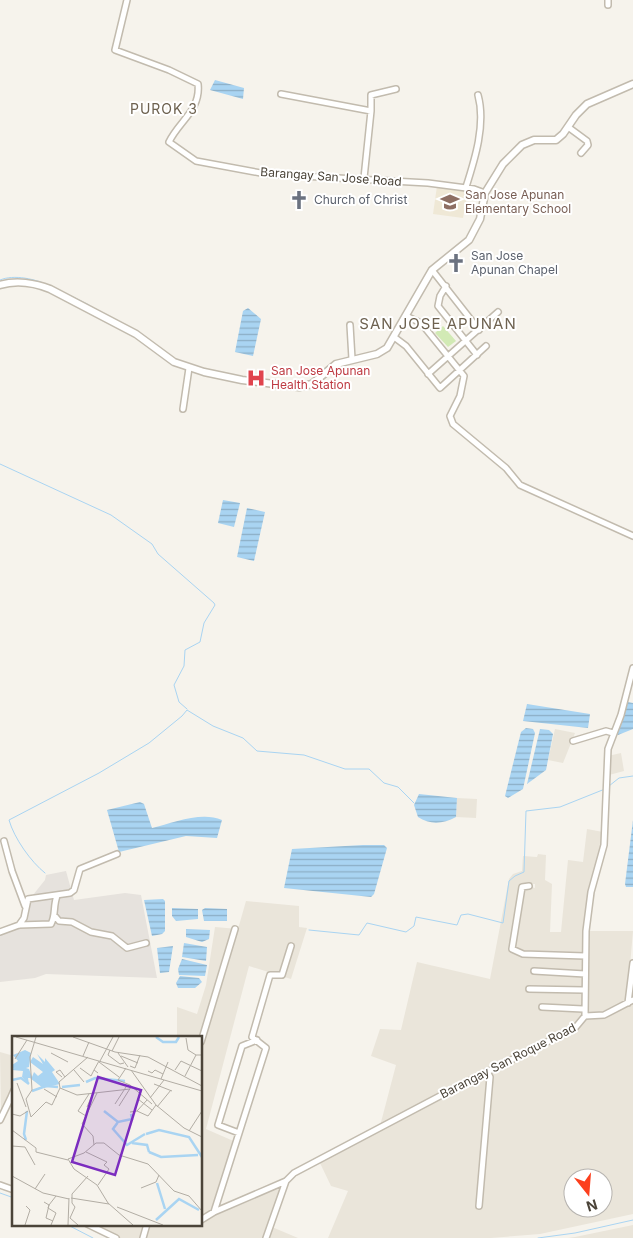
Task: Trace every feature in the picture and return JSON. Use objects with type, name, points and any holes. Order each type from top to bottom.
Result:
[{"type":"street","name":"Barangay San Jose Road","points":[[127,0],[115,50],[193,80],[198,84],[196,104],[169,142],[196,161],[266,174],[364,178],[466,187],[485,193]]},
{"type":"street","points":[[0,285],[33,284],[50,289],[136,334],[163,355],[189,368],[242,380],[299,387],[318,381],[336,364],[377,354],[387,348],[432,270],[470,240],[480,219],[485,193],[498,170],[522,145],[534,140],[556,140],[587,104],[633,84]]},
{"type":"street","points":[[364,178],[371,111],[370,96],[396,90]]},
{"type":"street","points":[[281,94],[371,111]]},
{"type":"street","points":[[466,187],[478,142],[481,104],[478,95]]},
{"type":"street","points":[[568,127],[587,141],[588,145],[581,154]]},
{"type":"street","points":[[432,270],[479,330]]},
{"type":"street","points":[[446,286],[440,296],[438,306],[477,354]]},
{"type":"street","points":[[428,374],[498,312]]},
{"type":"street","points":[[406,316],[421,323],[464,376],[464,381],[450,416],[453,424],[486,454],[503,465],[520,485],[633,536]]},
{"type":"street","points":[[350,325],[352,359]]},
{"type":"street","points":[[394,337],[406,346],[440,388],[486,346]]},
{"type":"street","points":[[182,409],[189,368]]},
{"type":"street","name":"Barangay San Roque Road","points":[[202,1219],[214,1212],[286,1180],[294,1173],[487,1071],[575,1028],[585,1016],[583,1009],[585,956],[591,892],[604,844],[608,749],[621,715],[633,668]]},
{"type":"street","points":[[573,741],[606,731],[613,733]]},
{"type":"street","points":[[4,841],[12,871],[25,906]]},
{"type":"street","points":[[19,925],[24,918],[28,899],[70,893],[74,890],[80,869],[117,854]]},
{"type":"street","points":[[529,886],[522,887],[512,949],[523,954],[585,956]]},
{"type":"street","points":[[0,932],[19,925],[51,924],[54,915],[53,907],[57,896]]},
{"type":"street","points":[[54,915],[58,921],[72,922],[91,932],[112,936],[126,948],[146,943]]},
{"type":"street","points":[[202,1039],[235,929]]},
{"type":"street","points":[[214,1212],[266,1048],[252,1037],[270,975],[282,975],[291,946]]},
{"type":"street","points":[[585,1016],[604,1015],[631,1002],[633,963]]},
{"type":"street","points":[[534,972],[585,974]]},
{"type":"street","points":[[529,989],[584,990]]},
{"type":"street","points":[[542,1007],[583,1009]]},
{"type":"street","points":[[239,1133],[218,1125],[242,1046],[257,1040]]},
{"type":"street","points":[[479,1206],[489,1086],[487,1071]]},
{"type":"street","points":[[0,1120],[2,1109],[12,1097]]},
{"type":"street","points":[[266,1238],[286,1180]]},
{"type":"street","points":[[0,1184],[12,1189]]},
{"type":"street","points":[[91,1226],[116,1238]]},
{"type":"shaded area","name":"San Jose Apunan Elementary School","points":[[437,186],[468,191],[463,218],[433,214]]},
{"type":"shaded area","points":[[555,729],[575,733],[563,763],[548,760]]},
{"type":"shaded area","points":[[621,753],[624,771],[609,775],[608,756]]},
{"type":"shaded area","points":[[457,798],[477,799],[476,818],[456,817]]},
{"type":"shaded area","points":[[587,829],[603,832],[586,922],[585,954],[525,953],[515,946],[524,885],[535,888],[535,884],[522,884],[513,947],[525,954],[584,956],[582,1008],[539,1007],[583,1009],[582,1017],[573,1027],[380,1126],[396,1065],[371,1056],[380,1029],[401,1030],[417,962],[490,979],[509,879],[513,874],[522,871],[523,856],[537,857],[538,854],[546,855],[545,880],[552,884],[550,932],[561,932],[568,860],[583,862]]},
{"type":"shaded area","points":[[66,871],[74,900],[125,893],[141,895],[157,978],[46,974],[35,978],[0,982],[0,933],[20,926],[29,900],[45,880],[46,875]]},
{"type":"shaded area","points":[[246,901],[299,906],[299,927],[307,928],[291,979],[249,966],[206,1129],[238,1143],[216,1210],[202,1217],[202,1036],[177,1036],[177,1007],[197,1014],[206,985],[215,927],[238,929]]},
{"type":"shaded area","points":[[587,931],[633,931],[627,1000],[633,967],[633,998],[612,1009],[591,1014],[587,1014]]},
{"type":"shaded area","points":[[633,1001],[633,1214],[540,1234],[491,1238],[328,1238],[348,1191],[331,1186],[320,1163],[381,1129],[574,1029],[586,1017],[602,1015]]},
{"type":"shaded area","points":[[0,1052],[12,1055],[12,1091],[1,1110]]},
{"type":"shaded area","points":[[275,1184],[282,1186],[265,1238],[144,1238],[148,1226],[202,1226],[202,1221]]},
{"type":"shaded area","points":[[633,1225],[633,1238],[568,1238],[575,1237]]},
{"type":"shaded area","points":[[101,1226],[145,1226],[142,1238],[119,1238],[100,1231]]},
{"type":"shaded area","points":[[272,1227],[298,1238],[268,1238]]},
{"type":"green space","points":[[443,326],[456,341],[448,347],[435,333]]},
{"type":"water","points":[[215,80],[244,88],[243,99],[210,90]]},
{"type":"water","points":[[248,308],[261,319],[253,356],[235,352],[243,311]]},
{"type":"water","points":[[223,500],[240,503],[234,527],[218,523]]},
{"type":"water","points":[[247,508],[265,512],[254,561],[237,557]]},
{"type":"water","points":[[628,702],[633,703],[633,729],[618,735],[617,733]]},
{"type":"water","points":[[527,704],[590,714],[588,728],[523,721]]},
{"type":"water","points":[[526,728],[533,729],[535,733],[523,789],[508,798],[505,796],[521,732]]},
{"type":"water","points":[[540,729],[549,730],[553,734],[546,770],[527,784]]},
{"type":"water","points":[[419,794],[457,798],[456,817],[437,823],[418,817],[414,805]]},
{"type":"water","points":[[140,802],[144,804],[152,828],[196,817],[214,818],[222,820],[217,838],[186,836],[119,852],[107,810]]},
{"type":"water","points":[[633,820],[633,887],[626,887],[625,884]]},
{"type":"water","points":[[384,845],[387,848],[374,894],[371,897],[284,888],[292,849]]},
{"type":"water","points":[[163,899],[165,901],[165,931],[162,934],[152,936],[144,900]]},
{"type":"water","points":[[172,908],[198,909],[198,919],[176,921],[172,916]]},
{"type":"water","points":[[205,908],[227,909],[227,921],[204,921],[202,910]]},
{"type":"water","points":[[186,929],[210,930],[209,939],[202,942],[186,937]]},
{"type":"water","points":[[184,943],[207,947],[206,961],[182,957]]},
{"type":"water","points":[[173,946],[169,972],[160,973],[157,948]]},
{"type":"water","points":[[182,959],[207,965],[205,976],[179,975],[178,969]]},
{"type":"water","points":[[180,976],[199,978],[202,982],[195,988],[178,988],[176,983]]},
{"type":"waterway","points":[[0,280],[12,277],[25,278],[50,286]]},
{"type":"waterway","points":[[53,287],[89,305]]},
{"type":"waterway","points":[[0,464],[111,515],[152,544],[158,554],[214,603],[215,605],[204,623],[200,642],[185,650],[184,666],[174,685],[179,702],[187,709]]},
{"type":"waterway","points":[[45,873],[34,863],[24,849],[9,820],[99,773],[149,743],[187,710],[213,726],[243,738],[257,751],[304,755],[345,769],[369,769],[384,783],[398,787],[414,803]]},
{"type":"waterway","points":[[609,786],[619,778],[633,776]]},
{"type":"waterway","points":[[309,930],[359,935],[367,923],[406,932],[414,926],[416,917],[457,925],[461,915],[468,914],[503,923],[509,881],[524,872],[526,811],[560,807],[605,789]]},
{"type":"waterway","points":[[0,1193],[12,1197]]},
{"type":"waterway","points":[[538,1238],[575,1233],[633,1220]]},
{"type":"waterway","points":[[70,1226],[93,1238]]},
{"type":"place","name":"Church of Christ","points":[[299,200]]},
{"type":"place","name":"San Jose Apunan Elementary School","points":[[450,202]]},
{"type":"place","name":"San Jose Apunan Chapel","points":[[456,263]]},
{"type":"place","name":"San Jose Apunan Health Station","points":[[256,378]]},
{"type":"district","name":"PUROK 3","points":[[164,109]]},
{"type":"district","name":"SAN JOSE APUNAN","points":[[438,324]]}]
